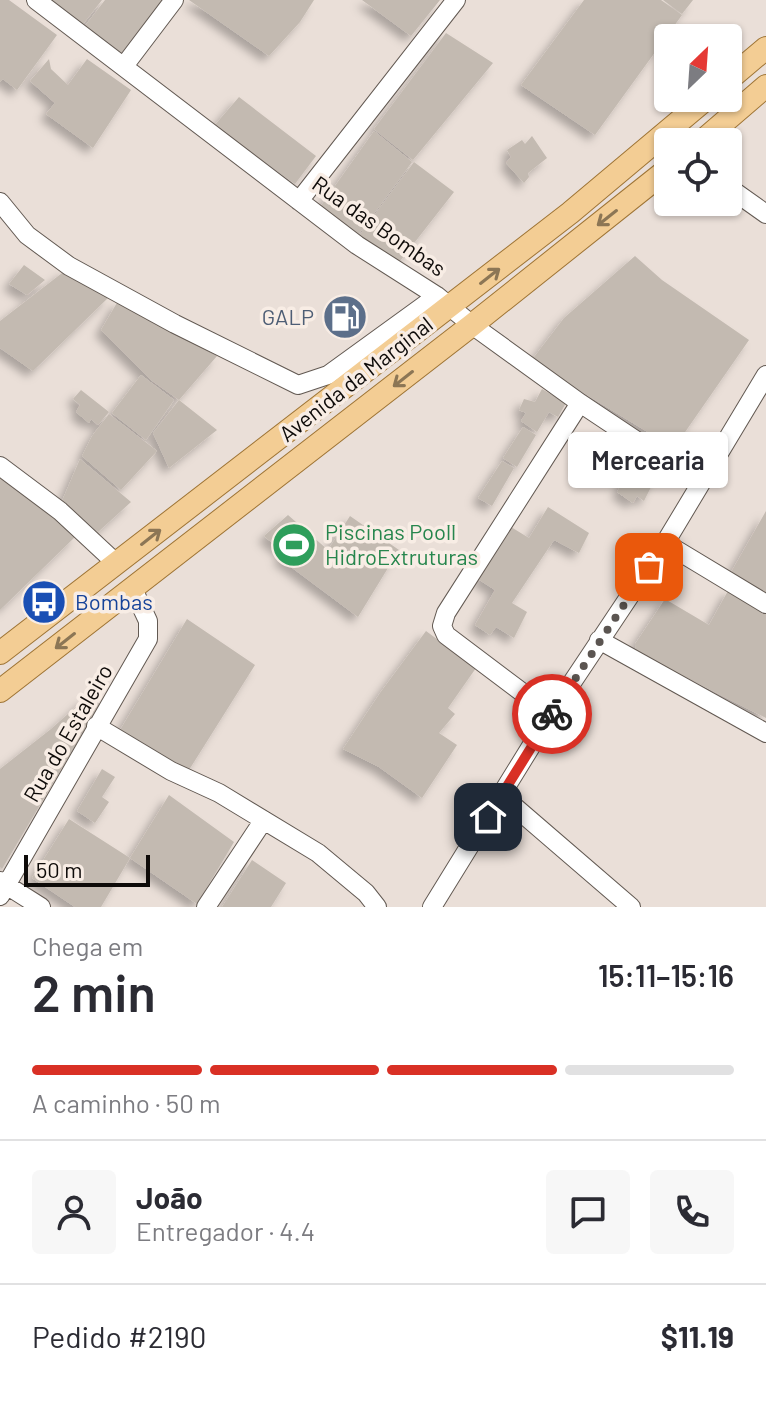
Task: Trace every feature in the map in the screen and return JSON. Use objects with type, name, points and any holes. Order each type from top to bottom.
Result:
[{"type":"main road","points":[[742,68],[766,48]]},
{"type":"main road","points":[[717,128],[766,86]]},
{"type":"main road","name":"Avenida da Marginal","points":[[0,653],[117,564],[444,301],[570,213],[690,112]]},
{"type":"main road","name":"Avenida da Marginal","points":[[0,691],[654,180]]},
{"type":"street","name":"Rua das Bombas","points":[[36,0],[357,245],[444,301],[580,403],[700,483]]},
{"type":"street","points":[[124,66],[174,0]]},
{"type":"street","points":[[299,201],[456,0]]},
{"type":"street","points":[[742,197],[766,214]]},
{"type":"street","points":[[0,202],[27,235],[69,266],[175,324],[298,385],[328,375],[444,301]]},
{"type":"street","points":[[432,907],[551,714],[665,543],[766,375]]},
{"type":"street","points":[[551,714],[446,635],[442,626],[446,613],[580,403]]},
{"type":"street","points":[[0,466],[60,511],[117,564]]},
{"type":"street","points":[[665,543],[766,604]]},
{"type":"street","name":"Rua do Estaleiro","points":[[2,888],[50,814],[96,726],[148,639],[148,621],[133,589]]},
{"type":"street","points":[[599,640],[766,733]]},
{"type":"street","points":[[96,726],[171,771],[219,793],[318,853],[366,893],[377,907]]},
{"type":"street","points":[[501,795],[631,907]]},
{"type":"street","points":[[206,907],[263,821]]},
{"type":"street","points":[[2,888],[41,907]]},
{"type":"building","points":[[0,0],[9,0],[57,35],[17,90],[3,79],[0,82]]},
{"type":"building","points":[[49,0],[102,0],[83,24]]},
{"type":"building","points":[[105,0],[163,0],[120,55],[85,26]]},
{"type":"building","points":[[189,0],[314,0],[300,22],[269,56]]},
{"type":"building","points":[[362,0],[440,0],[411,36]]},
{"type":"building","points":[[584,0],[661,0],[682,15],[675,24],[654,24],[654,54],[595,135],[521,85]]},
{"type":"building","points":[[663,0],[693,0],[682,14]]},
{"type":"building","points":[[446,33],[493,63],[413,160],[374,129]]},
{"type":"building","points":[[49,59],[51,69],[68,85],[87,59],[131,90],[93,148],[46,114],[55,103],[30,81]]},
{"type":"building","points":[[239,97],[316,156],[295,184],[214,126]]},
{"type":"building","points":[[374,131],[412,162],[358,235],[320,207]]},
{"type":"building","points":[[532,136],[547,158],[528,173],[529,177],[524,183],[506,163],[511,157],[507,150],[522,140],[525,144]]},
{"type":"building","points":[[414,162],[454,192],[397,265],[359,236]]},
{"type":"building","points":[[635,256],[662,280],[749,340],[674,448],[531,361],[564,318]]},
{"type":"building","points":[[24,265],[45,280],[27,295],[9,284]]},
{"type":"building","points":[[66,270],[109,297],[33,371],[0,348],[0,321]]},
{"type":"building","points":[[118,301],[217,356],[179,400],[151,380],[101,330]]},
{"type":"building","points":[[141,375],[174,400],[146,440],[112,413]]},
{"type":"building","points":[[542,389],[566,403],[558,417],[549,412],[537,432],[521,421],[526,413],[519,410],[524,399],[535,402]]},
{"type":"building","points":[[81,390],[109,412],[98,425],[91,419],[89,423],[76,412],[80,405],[73,399]]},
{"type":"building","points":[[179,400],[217,430],[169,468],[153,433]]},
{"type":"building","points":[[109,414],[157,451],[121,490],[82,456],[92,436]]},
{"type":"building","points":[[523,427],[536,435],[517,467],[503,458]]},
{"type":"building","points":[[592,440],[612,452],[604,469],[596,464],[592,471],[578,462]]},
{"type":"building","points":[[80,459],[131,502],[98,532],[62,501]]},
{"type":"building","points":[[502,461],[514,468],[492,506],[478,498]]},
{"type":"building","points":[[633,465],[655,479],[644,501],[637,496],[633,503],[617,492]]},
{"type":"building","points":[[0,476],[76,536],[0,610]]},
{"type":"building","points":[[548,507],[589,533],[579,553],[554,540],[512,603],[527,612],[514,638],[496,627],[490,635],[475,625],[495,590],[478,579],[511,527],[529,538]]},
{"type":"building","points":[[766,511],[766,593],[730,574]]},
{"type":"building","points":[[288,515],[328,550],[350,516],[399,550],[358,617],[279,558],[284,553],[264,536]]},
{"type":"building","points":[[729,589],[766,610],[766,718],[636,652],[635,644],[665,599],[709,625]]},
{"type":"building","points":[[187,619],[255,665],[189,770],[120,730]]},
{"type":"building","points":[[426,631],[476,668],[448,708],[455,714],[439,733],[457,745],[422,798],[379,767],[343,749]]},
{"type":"building","points":[[87,697],[100,704],[2,869],[0,769]]},
{"type":"building","points":[[102,769],[115,777],[102,797],[109,802],[95,823],[77,811]]},
{"type":"building","points":[[169,795],[234,842],[197,904],[130,858]]},
{"type":"building","points":[[69,819],[130,858],[101,907],[75,907],[32,878]]},
{"type":"building","points":[[252,860],[286,883],[271,907],[222,907]]},
{"type":"way so far","points":[[552,714],[649,567]]},
{"type":"place","name":"GALP","points":[[345,317]]},
{"type":"place","name":"Piscinas Pooll HidroExtruturas","points":[[294,545]]},
{"type":"place","name":"Mercearia","points":[[649,567]]},
{"type":"place","name":"Bombas","points":[[44,602]]},
{"type":"route","points":[[488,817],[552,714]]}]
